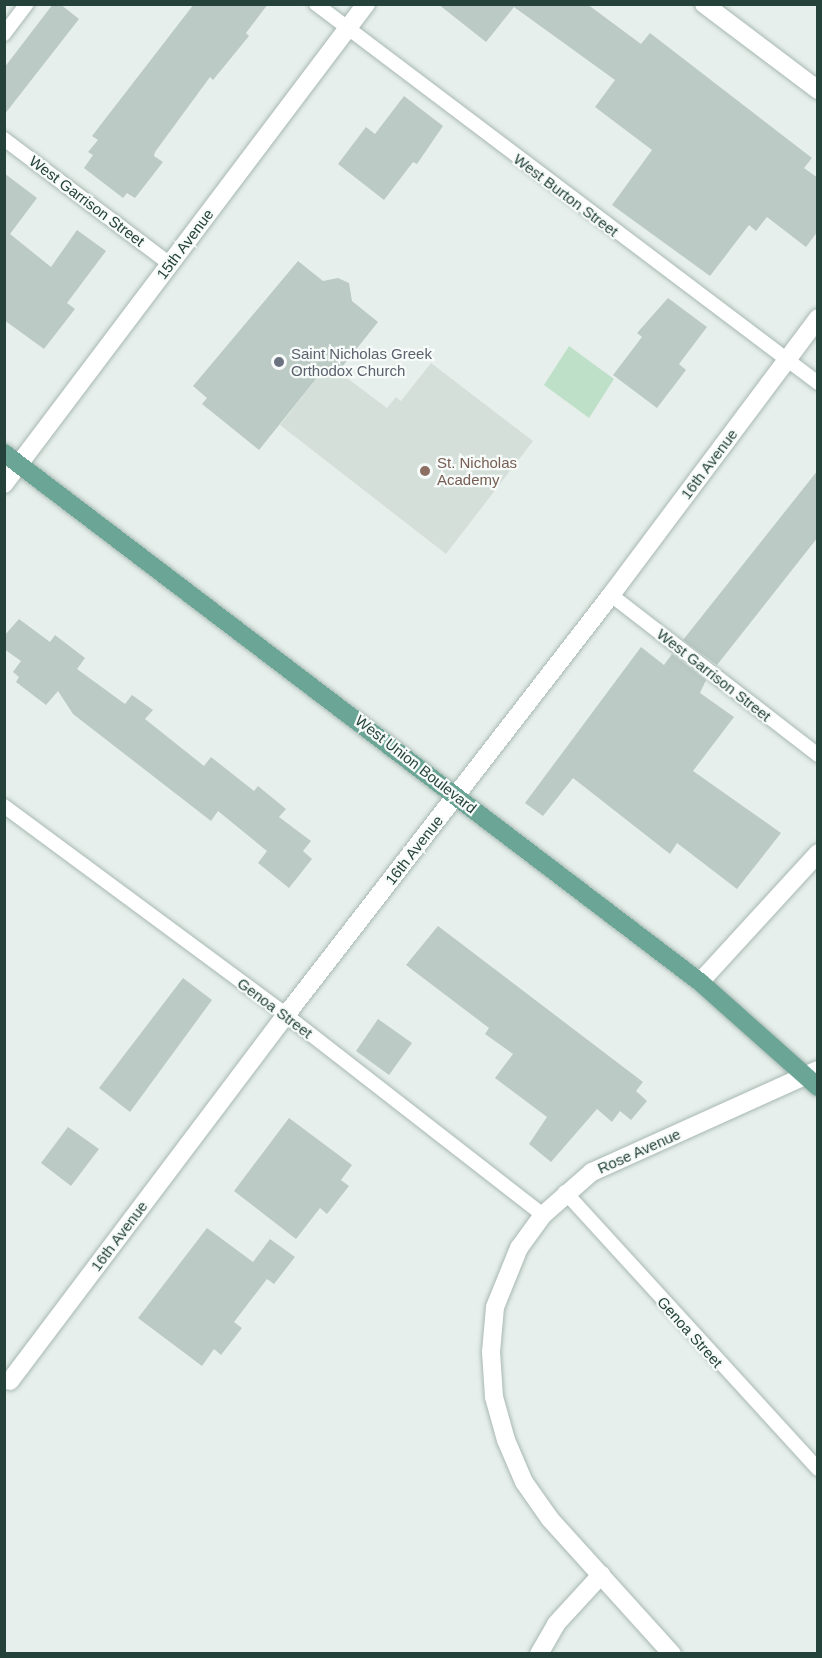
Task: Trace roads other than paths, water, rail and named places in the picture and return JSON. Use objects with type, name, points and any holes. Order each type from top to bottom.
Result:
[{"type":"main road","name":"West Union Boulevard","points":[[4,453],[457,795],[700,982],[814,1078]]},
{"type":"street","name":"15th Avenue","points":[[4,484],[366,4]]},
{"type":"street","points":[[707,6],[818,90]]},
{"type":"street","name":"16th Avenue","points":[[7,1379],[611,595],[818,318]]},
{"type":"street","points":[[700,982],[818,853]]},
{"type":"street","name":"Rose Avenue","points":[[672,1653],[550,1519],[524,1482],[506,1440],[494,1397],[491,1352],[495,1307],[519,1248],[543,1215],[565,1192],[592,1172],[814,1078]]},
{"type":"street","points":[[539,1653],[556,1624],[601,1575]]},
{"type":"lane","points":[[4,34],[27,4]]},
{"type":"lane","name":"West Burton Street","points":[[316,4],[818,383]]},
{"type":"lane","name":"West Garrison Street","points":[[4,139],[170,264]]},
{"type":"lane","name":"West Garrison Street","points":[[611,595],[818,755]]},
{"type":"lane","name":"Genoa Street","points":[[4,806],[286,1015],[543,1215]]},
{"type":"lane","name":"Genoa Street","points":[[565,1192],[818,1469]]},
{"type":"place","name":"Saint Nicholas Greek Orthodox Church","points":[[279,362]]},
{"type":"place","name":"St. Nicholas Academy","points":[[425,471]]}]
